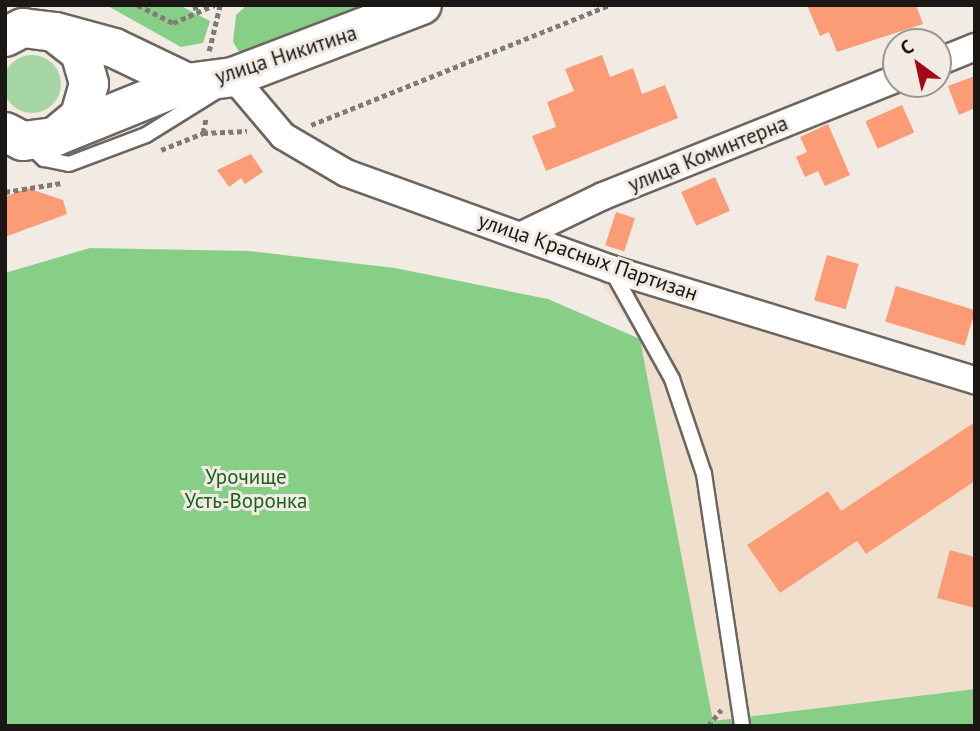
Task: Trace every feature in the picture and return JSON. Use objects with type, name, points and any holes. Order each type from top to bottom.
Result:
[{"type":"main road","points":[[20,140],[80,116],[89,84],[80,52],[54,32],[27,5]]},
{"type":"main road","name":"улица Никитина","points":[[20,140],[187,83],[233,77],[422,5]]},
{"type":"main road","points":[[5,37],[23,29],[54,32],[114,48],[187,83]]},
{"type":"street","points":[[952,56],[975,47]]},
{"type":"street","name":"улица Красных Партизан","points":[[233,77],[282,136],[346,173],[611,269],[975,380]]},
{"type":"street","name":"улица Коминтерна","points":[[522,235],[603,196],[882,85]]},
{"type":"lane","points":[[20,140],[44,159],[69,164],[146,135],[233,77]]},
{"type":"lane","points":[[611,269],[672,379],[704,474],[742,726]]},
{"type":"path","points":[[138,5],[173,23],[214,5]]},
{"type":"path","points":[[195,5],[197,13]]},
{"type":"path","points":[[304,128],[609,5]]},
{"type":"path","points":[[204,133],[254,131]]},
{"type":"shaded area","points":[[600,281],[975,397],[975,689],[713,721],[640,339]]},
{"type":"green space","points":[[106,5],[179,5],[210,21],[203,43],[181,47]]},
{"type":"green space","points":[[247,5],[369,5],[240,53],[233,42],[236,15]]},
{"type":"green space","points":[[32,55],[48,60],[56,68],[61,84],[56,100],[48,108],[32,113],[16,108],[8,100],[3,84],[8,68],[16,60]]},
{"type":"green space","name":"Урочище Усть-Воронка","points":[[90,248],[249,251],[395,268],[548,299],[640,339],[713,721],[975,689],[975,726],[5,726],[5,273]]},
{"type":"building","points":[[807,5],[916,5],[923,24],[911,28],[882,28],[882,37],[837,52],[829,32],[820,36]]},
{"type":"building","points":[[602,55],[610,77],[633,68],[642,94],[665,85],[678,118],[546,171],[532,136],[556,127],[547,102],[574,91],[565,69]]},
{"type":"building","points":[[975,76],[975,108],[959,115],[952,97],[952,85]]},
{"type":"building","points":[[902,105],[914,132],[878,149],[865,121]]},
{"type":"building","points":[[828,124],[850,175],[825,186],[818,171],[805,177],[796,157],[807,152],[800,137]]},
{"type":"building","points":[[251,154],[263,172],[245,184],[241,178],[229,187],[217,170]]},
{"type":"building","points":[[715,177],[730,211],[696,226],[681,192]]},
{"type":"building","points":[[27,188],[63,200],[67,214],[5,237],[5,197]]},
{"type":"building","points":[[616,212],[635,218],[624,251],[605,245]]},
{"type":"building","points":[[827,255],[859,264],[846,309],[814,300]]},
{"type":"building","points":[[896,286],[975,310],[965,346],[885,321]]},
{"type":"building","points":[[975,422],[975,481],[866,554],[857,541],[780,593],[747,545],[828,491],[841,511]]},
{"type":"building","points":[[950,550],[975,557],[975,608],[937,598]]}]
